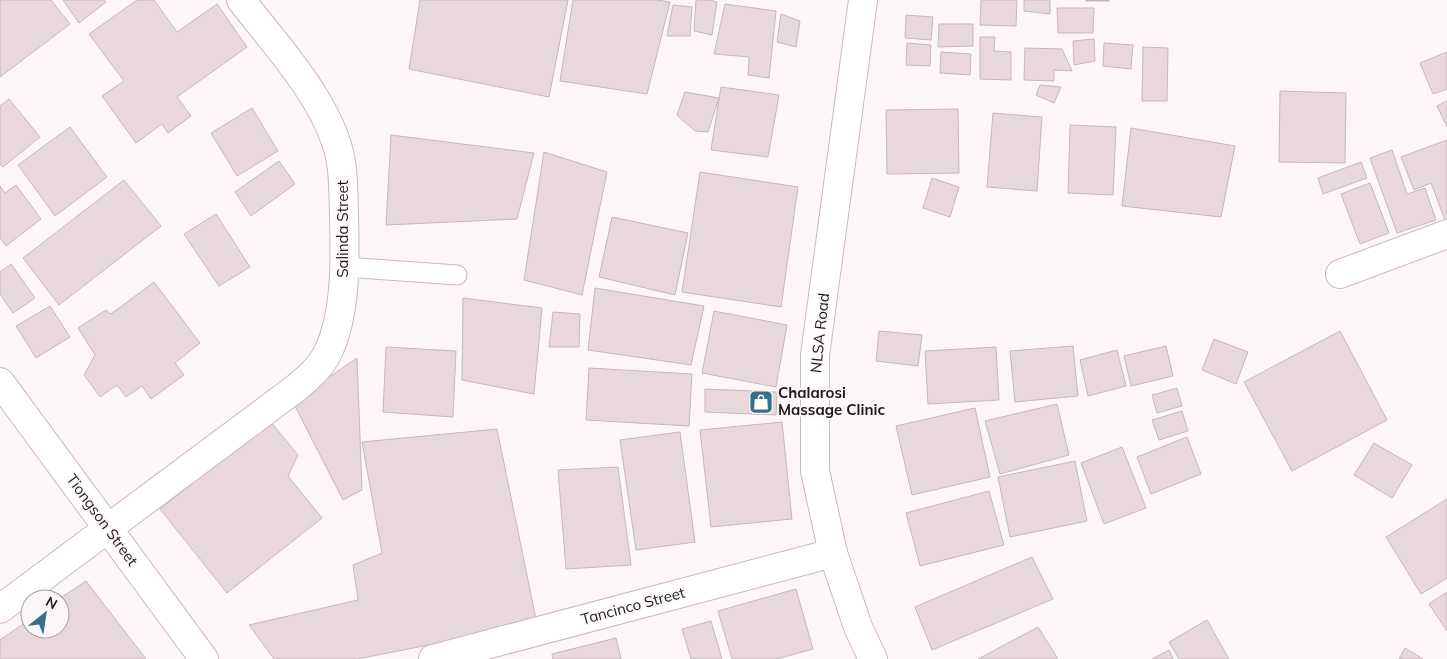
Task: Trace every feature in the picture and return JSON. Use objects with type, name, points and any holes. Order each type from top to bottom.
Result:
[{"type":"street","name":"Salinda Street","points":[[0,609],[296,388],[313,373],[328,352],[336,329],[345,267],[343,175],[337,145],[324,116],[305,82],[241,0]]},
{"type":"street","name":"NLSA Road","points":[[863,0],[815,355],[815,471],[833,553],[858,627],[873,659]]},
{"type":"street","points":[[1340,274],[1447,234]]},
{"type":"street","name":"Tiongson Street","points":[[0,382],[204,659]]},
{"type":"street","name":"Tancinco Street","points":[[434,659],[833,553]]},
{"type":"lane","points":[[345,267],[457,275]]},
{"type":"building","points":[[0,0],[51,0],[70,24],[0,77]]},
{"type":"building","points":[[63,0],[104,0],[106,2],[79,23]]},
{"type":"building","points":[[137,0],[154,0],[177,32],[217,4],[247,47],[177,97],[191,116],[168,133],[162,124],[136,143],[102,96],[124,81],[89,34]]},
{"type":"building","points":[[420,0],[568,0],[549,97],[409,69]]},
{"type":"building","points":[[573,0],[657,0],[670,2],[647,94],[560,81]]},
{"type":"building","points":[[696,0],[717,2],[712,35],[694,31]]},
{"type":"building","points":[[981,0],[1017,0],[1016,26],[980,25]]},
{"type":"building","points":[[1024,0],[1050,0],[1050,14],[1024,11]]},
{"type":"building","points":[[1109,0],[1109,1],[1086,1]]},
{"type":"building","points":[[725,4],[776,11],[769,78],[748,75],[749,57],[714,54]]},
{"type":"building","points":[[673,5],[692,7],[690,36],[667,36]]},
{"type":"building","points":[[1057,8],[1094,8],[1093,33],[1058,33]]},
{"type":"building","points":[[781,14],[800,21],[796,47],[777,42]]},
{"type":"building","points":[[906,15],[933,17],[931,40],[905,38]]},
{"type":"building","points":[[939,24],[973,24],[973,46],[938,47]]},
{"type":"building","points":[[980,37],[995,37],[994,51],[1011,52],[1011,80],[980,79]]},
{"type":"building","points":[[1094,39],[1095,61],[1074,65],[1073,41]]},
{"type":"building","points":[[907,43],[931,45],[930,66],[906,65]]},
{"type":"building","points":[[1104,43],[1133,45],[1131,69],[1103,66]]},
{"type":"building","points":[[1143,47],[1168,48],[1167,101],[1142,101]]},
{"type":"building","points":[[1025,48],[1062,49],[1072,71],[1054,70],[1054,81],[1024,80]]},
{"type":"building","points":[[941,52],[971,54],[970,75],[940,73]]},
{"type":"building","points":[[1447,52],[1447,89],[1433,94],[1420,63]]},
{"type":"building","points":[[1040,85],[1061,87],[1054,103],[1036,95]]},
{"type":"building","points":[[721,87],[779,95],[768,157],[711,150]]},
{"type":"building","points":[[1280,91],[1346,93],[1345,163],[1279,162]]},
{"type":"building","points":[[685,92],[719,98],[708,132],[695,131],[677,115]]},
{"type":"building","points":[[9,99],[40,137],[3,167],[0,164],[0,106]]},
{"type":"building","points":[[1447,101],[1447,127],[1437,106]]},
{"type":"building","points":[[252,108],[278,151],[237,176],[211,133]]},
{"type":"building","points":[[958,109],[959,173],[887,174],[886,110]]},
{"type":"building","points":[[993,113],[1042,117],[1037,191],[987,187]]},
{"type":"building","points":[[1070,125],[1116,127],[1113,195],[1068,193]]},
{"type":"building","points":[[70,127],[107,177],[55,216],[18,165]]},
{"type":"building","points":[[1131,128],[1235,146],[1221,217],[1122,206]]},
{"type":"building","points":[[391,135],[534,153],[517,219],[386,225]]},
{"type":"building","points":[[1447,140],[1447,219],[1445,220],[1431,183],[1414,190],[1401,157]]},
{"type":"building","points":[[1392,150],[1407,194],[1425,188],[1436,220],[1397,233],[1370,158]]},
{"type":"building","points":[[544,152],[607,172],[582,295],[524,280]]},
{"type":"building","points":[[279,161],[295,184],[251,216],[235,192]]},
{"type":"building","points":[[1361,162],[1367,178],[1323,194],[1318,178]]},
{"type":"building","points":[[700,172],[798,187],[781,307],[682,292]]},
{"type":"building","points":[[932,178],[959,187],[950,217],[923,208]]},
{"type":"building","points":[[124,180],[161,226],[59,305],[23,258]]},
{"type":"building","points":[[1370,183],[1389,233],[1360,244],[1341,194]]},
{"type":"building","points":[[16,185],[41,219],[6,246],[0,238],[0,186],[5,193]]},
{"type":"building","points":[[216,214],[250,267],[219,286],[184,234]]},
{"type":"building","points":[[612,217],[688,233],[675,295],[599,277]]},
{"type":"building","points":[[11,264],[35,298],[13,313],[0,294],[0,272]]},
{"type":"building","points":[[154,282],[200,343],[175,363],[184,375],[151,399],[142,386],[126,397],[117,385],[100,397],[84,375],[95,355],[78,328],[106,310],[111,314]]},
{"type":"building","points":[[595,288],[704,306],[691,365],[588,350]]},
{"type":"building","points":[[463,298],[542,308],[534,394],[462,380]]},
{"type":"building","points":[[50,306],[70,337],[36,358],[16,326]]},
{"type":"building","points":[[714,311],[787,325],[776,387],[702,373]]},
{"type":"building","points":[[553,312],[580,314],[579,347],[549,347]]},
{"type":"building","points":[[879,331],[922,335],[918,366],[876,361]]},
{"type":"building","points":[[1340,331],[1387,420],[1292,471],[1244,382]]},
{"type":"building","points":[[1214,339],[1248,352],[1236,384],[1202,370]]},
{"type":"building","points":[[1073,346],[1078,396],[1015,402],[1010,351]]},
{"type":"building","points":[[1166,346],[1173,376],[1131,386],[1124,356]]},
{"type":"building","points":[[386,347],[456,351],[453,417],[383,412]]},
{"type":"building","points":[[996,347],[999,400],[928,404],[925,351]]},
{"type":"building","points":[[1117,350],[1126,386],[1088,396],[1080,360]]},
{"type":"building","points":[[357,358],[362,490],[343,500],[293,402]]},
{"type":"building","points":[[589,368],[692,374],[689,426],[586,420]]},
{"type":"building","points":[[1177,388],[1182,406],[1157,413],[1152,395]]},
{"type":"building","points":[[705,389],[777,392],[776,415],[705,412]]},
{"type":"building","points":[[1057,404],[1069,455],[1000,474],[985,421]]},
{"type":"building","points":[[975,408],[990,477],[912,495],[896,426]]},
{"type":"building","points":[[1182,411],[1188,431],[1159,440],[1152,420]]},
{"type":"building","points":[[270,421],[298,455],[288,476],[322,518],[227,593],[160,509]]},
{"type":"building","points":[[782,422],[792,519],[711,527],[700,430]]},
{"type":"building","points":[[497,429],[537,624],[357,659],[274,659],[249,625],[358,600],[353,565],[382,553],[362,442]]},
{"type":"building","points":[[680,432],[695,542],[636,550],[620,440]]},
{"type":"building","points":[[1187,437],[1201,474],[1151,494],[1137,457]]},
{"type":"building","points":[[1374,443],[1412,465],[1392,498],[1354,475]]},
{"type":"building","points":[[1122,447],[1146,508],[1104,524],[1081,463]]},
{"type":"building","points":[[1075,461],[1087,521],[1010,537],[998,477]]},
{"type":"building","points":[[618,467],[631,565],[566,569],[558,470]]},
{"type":"building","points":[[989,491],[1004,545],[920,566],[906,513]]},
{"type":"building","points":[[1447,499],[1447,578],[1421,594],[1386,537]]},
{"type":"building","points":[[1032,557],[1053,599],[932,650],[915,607]]},
{"type":"building","points":[[86,581],[146,659],[0,659],[0,640],[20,626],[20,639],[70,639],[70,592]]},
{"type":"building","points":[[796,589],[813,649],[777,659],[732,659],[718,611]]},
{"type":"building","points":[[1447,592],[1447,631],[1429,604]]},
{"type":"building","points":[[1207,620],[1229,659],[1179,659],[1169,642]]},
{"type":"building","points":[[711,621],[722,659],[691,659],[682,629]]},
{"type":"building","points":[[1038,627],[1058,659],[978,659]]},
{"type":"building","points":[[616,638],[621,659],[553,659],[552,654]]},
{"type":"building","points":[[1405,648],[1423,659],[1399,659]]},
{"type":"building","points":[[1169,650],[1173,659],[1152,659]]},
{"type":"place","name":"Chalarosi Massage Clinic","points":[[761,402]]}]
